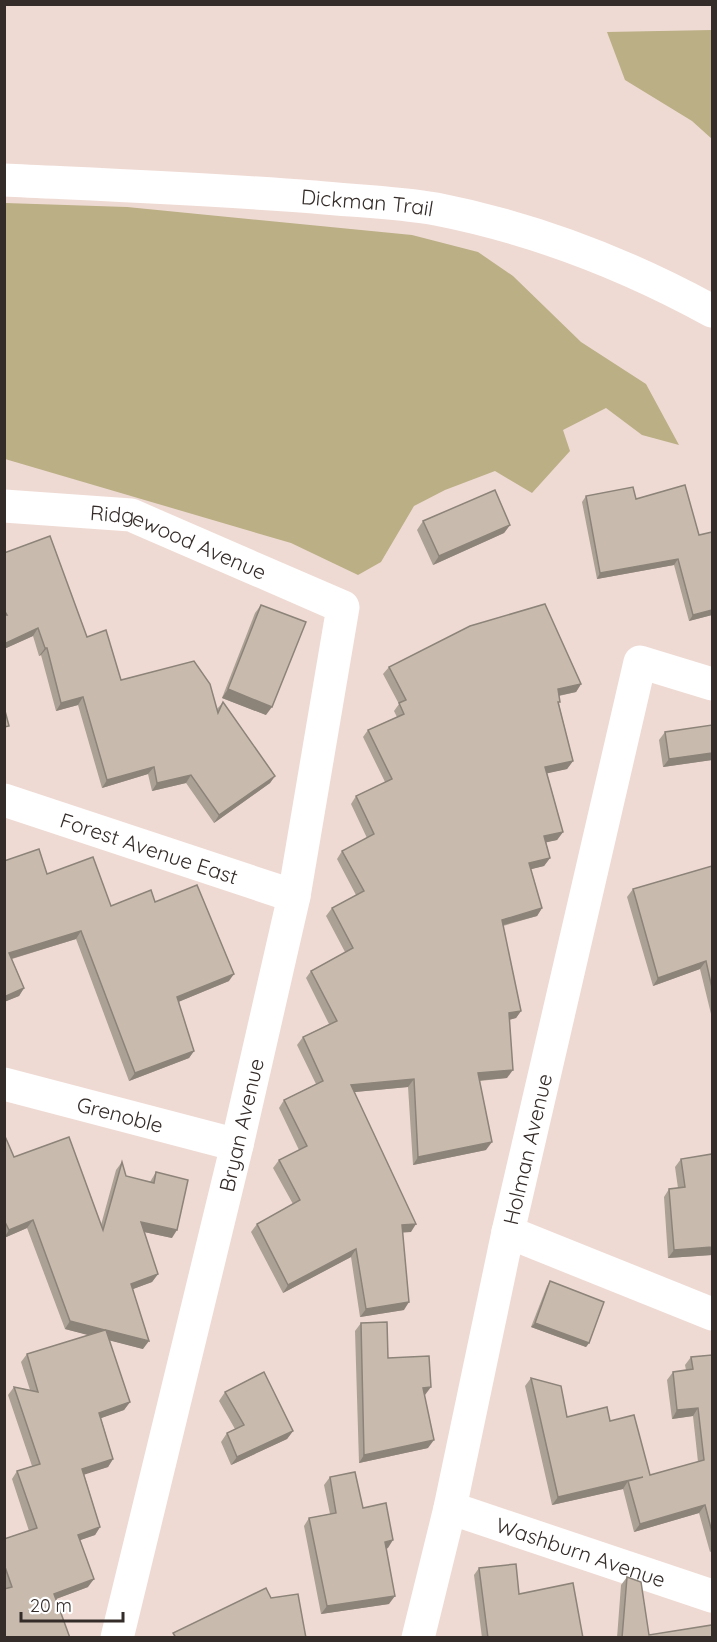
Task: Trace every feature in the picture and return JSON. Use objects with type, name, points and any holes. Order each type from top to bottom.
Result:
[{"type":"street","name":"Dickman Trail","points":[[4,180],[242,191],[435,209],[566,244],[626,268],[712,311]]},
{"type":"street","name":"Ridgewood Avenue","points":[[4,506],[131,515],[343,607]]},
{"type":"street","name":"Bryan Avenue","points":[[117,1638],[237,1145],[294,896],[343,607]]},
{"type":"street","name":"Holman Avenue","points":[[418,1638],[450,1508],[508,1232],[639,662],[712,684]]},
{"type":"street","name":"Forest Avenue East","points":[[4,800],[294,896]]},
{"type":"street","name":"Grenoble","points":[[4,1084],[237,1145]]},
{"type":"street","points":[[508,1232],[712,1314]]},
{"type":"street","name":"Washburn Avenue","points":[[450,1508],[712,1596]]},
{"type":"shaded area","points":[[712,30],[712,139],[692,121],[625,80],[607,32]]},
{"type":"shaded area","points":[[5,203],[127,207],[412,235],[478,252],[513,276],[581,342],[646,384],[679,445],[642,435],[606,408],[563,430],[570,451],[532,493],[495,471],[445,490],[414,506],[381,562],[358,575],[291,543],[5,459]]},
{"type":"building","points":[[685,485],[699,535],[712,532],[712,610],[693,615],[678,559],[600,573],[586,496],[633,487],[636,499]]},
{"type":"building","points":[[495,490],[510,525],[439,556],[423,521]]},
{"type":"building","points":[[50,536],[87,637],[106,630],[121,680],[194,661],[210,684],[218,713],[223,702],[275,776],[219,815],[191,775],[157,783],[154,767],[107,780],[83,697],[61,703],[47,648],[45,648],[38,628],[4,644],[4,615],[7,615],[4,610],[4,553]]},
{"type":"building","points":[[545,604],[581,684],[558,689],[560,702],[558,702],[573,761],[545,767],[563,832],[544,836],[550,858],[529,863],[542,908],[502,920],[521,1011],[509,1013],[513,1070],[478,1073],[492,1142],[418,1157],[414,1079],[351,1085],[416,1224],[402,1225],[409,1302],[366,1309],[356,1249],[288,1285],[257,1224],[300,1200],[279,1160],[307,1146],[284,1100],[323,1081],[303,1037],[337,1021],[311,971],[353,948],[332,908],[364,891],[342,851],[374,834],[356,796],[392,779],[368,730],[404,714],[399,703],[406,700],[389,667],[470,626]]},
{"type":"building","points":[[261,605],[306,622],[272,707],[228,689]]},
{"type":"building","points":[[4,707],[9,726],[4,727]]},
{"type":"building","points":[[712,725],[712,753],[669,759],[665,732]]},
{"type":"building","points":[[39,849],[47,874],[93,857],[111,906],[151,890],[155,902],[197,885],[234,974],[177,997],[194,1051],[135,1073],[81,931],[9,953],[24,988],[4,997],[4,861]]},
{"type":"building","points":[[712,866],[712,988],[706,961],[658,978],[633,889]]},
{"type":"building","points":[[4,1134],[14,1157],[69,1137],[103,1230],[122,1162],[126,1176],[154,1183],[156,1172],[188,1180],[177,1230],[141,1222],[158,1274],[131,1284],[149,1341],[106,1330],[130,1402],[99,1413],[113,1459],[82,1469],[100,1527],[78,1535],[94,1579],[54,1594],[70,1638],[4,1637],[4,1589],[12,1587],[4,1564],[4,1539],[37,1528],[17,1471],[40,1464],[14,1387],[38,1392],[27,1354],[105,1330],[70,1321],[33,1220],[9,1230],[4,1220]]},
{"type":"building","points":[[712,1154],[712,1247],[674,1250],[669,1189],[685,1187],[681,1159]]},
{"type":"building","points":[[550,1281],[604,1302],[589,1343],[535,1323]]},
{"type":"building","points":[[387,1322],[388,1358],[429,1356],[431,1387],[423,1388],[434,1440],[364,1455],[361,1323]]},
{"type":"building","points":[[712,1355],[712,1532],[705,1505],[640,1524],[628,1481],[643,1477],[558,1497],[531,1378],[561,1386],[567,1417],[607,1407],[610,1421],[634,1415],[650,1475],[704,1460],[698,1408],[677,1410],[673,1372],[693,1369],[691,1357]]},
{"type":"building","points":[[264,1372],[293,1431],[237,1457],[227,1433],[244,1425],[225,1392]]},
{"type":"building","points":[[355,1472],[363,1508],[386,1503],[393,1540],[385,1542],[395,1596],[327,1606],[309,1518],[336,1513],[330,1477]]},
{"type":"building","points":[[516,1564],[519,1594],[573,1583],[583,1638],[488,1638],[479,1568]]},
{"type":"building","points":[[627,1577],[641,1582],[649,1635],[712,1625],[712,1638],[622,1638]]},
{"type":"building","points":[[266,1588],[271,1598],[298,1594],[306,1638],[176,1638],[173,1633]]}]
